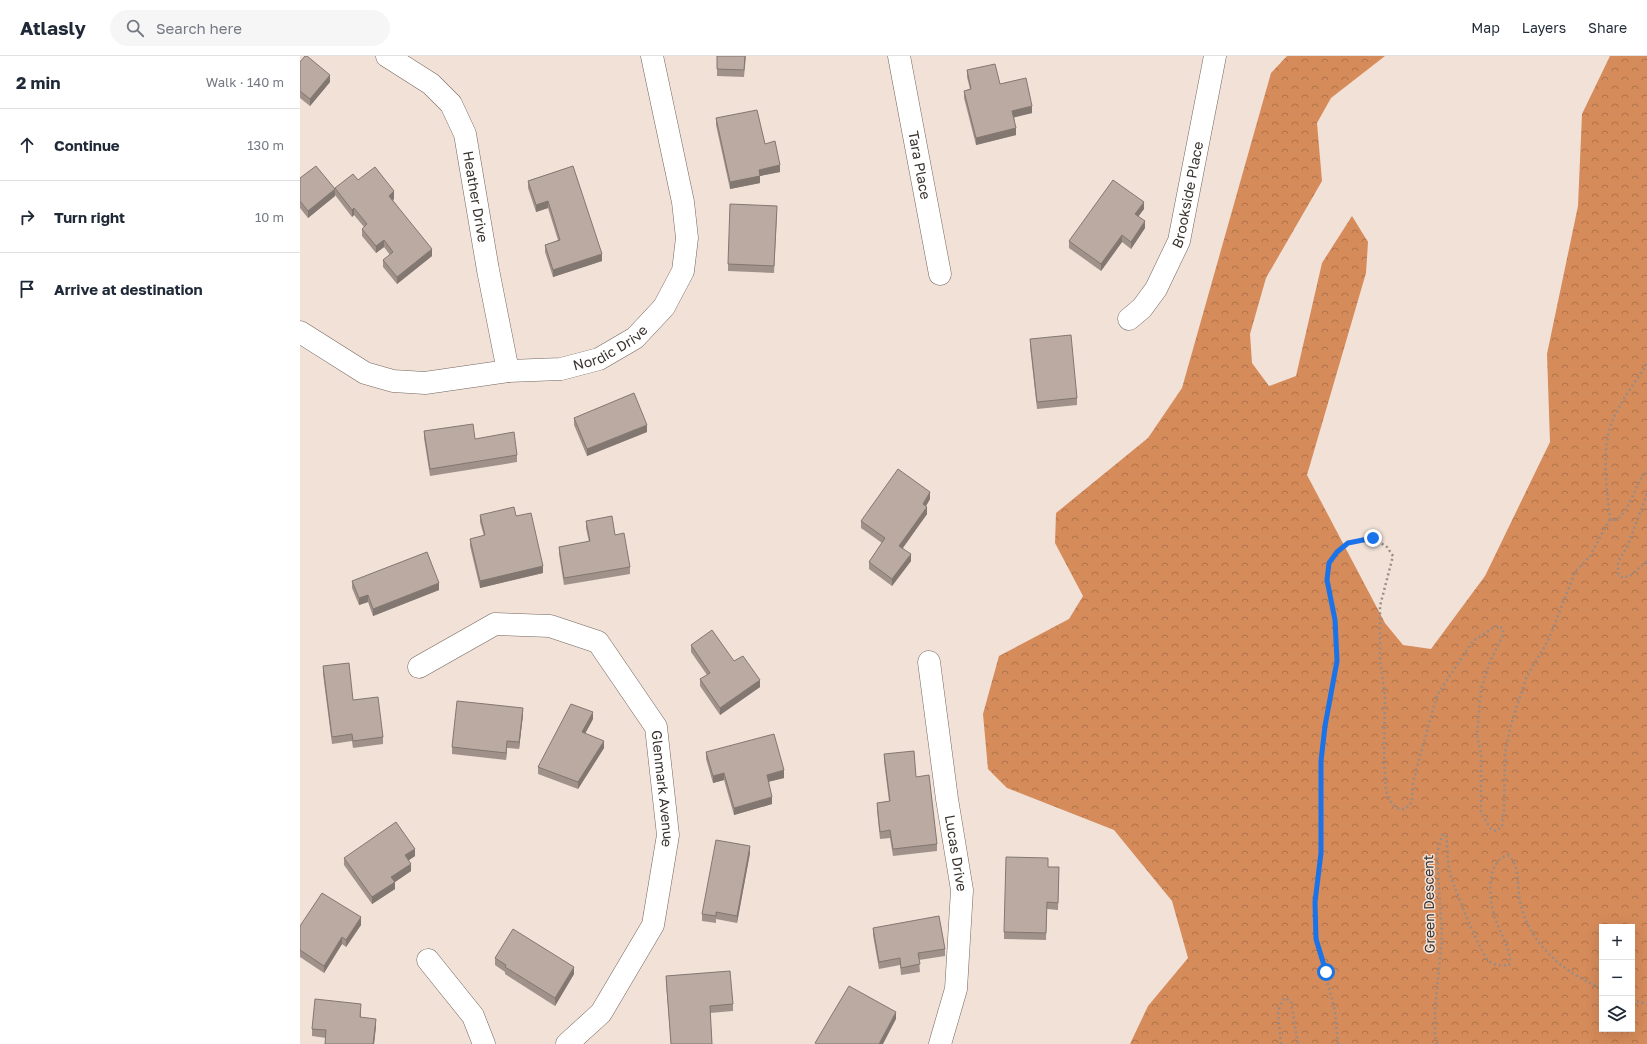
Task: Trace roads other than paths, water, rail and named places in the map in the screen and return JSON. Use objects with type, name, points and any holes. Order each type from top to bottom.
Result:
[{"type":"street","name":"Heather Drive","points":[[387,56],[431,84],[451,104],[465,134],[488,270],[508,371]]},
{"type":"street","name":"Nordic Drive","points":[[300,332],[365,373],[393,381],[425,383],[508,371],[561,369],[599,359],[635,338],[664,307],[683,271],[687,238],[683,202],[652,56]]},
{"type":"street","name":"Tara Place","points":[[899,56],[940,274]]},
{"type":"street","name":"Brookside Place","points":[[1129,319],[1142,308],[1156,289],[1179,242],[1215,56]]},
{"type":"street","name":"Glenmark Avenue","points":[[419,667],[495,624],[550,626],[598,642],[656,727],[668,835],[653,925],[601,1013],[567,1044]]},
{"type":"street","name":"Lucas Drive","points":[[929,662],[947,800],[962,890],[956,989],[940,1044]]},
{"type":"street","points":[[428,960],[472,1016],[484,1044]]}]
